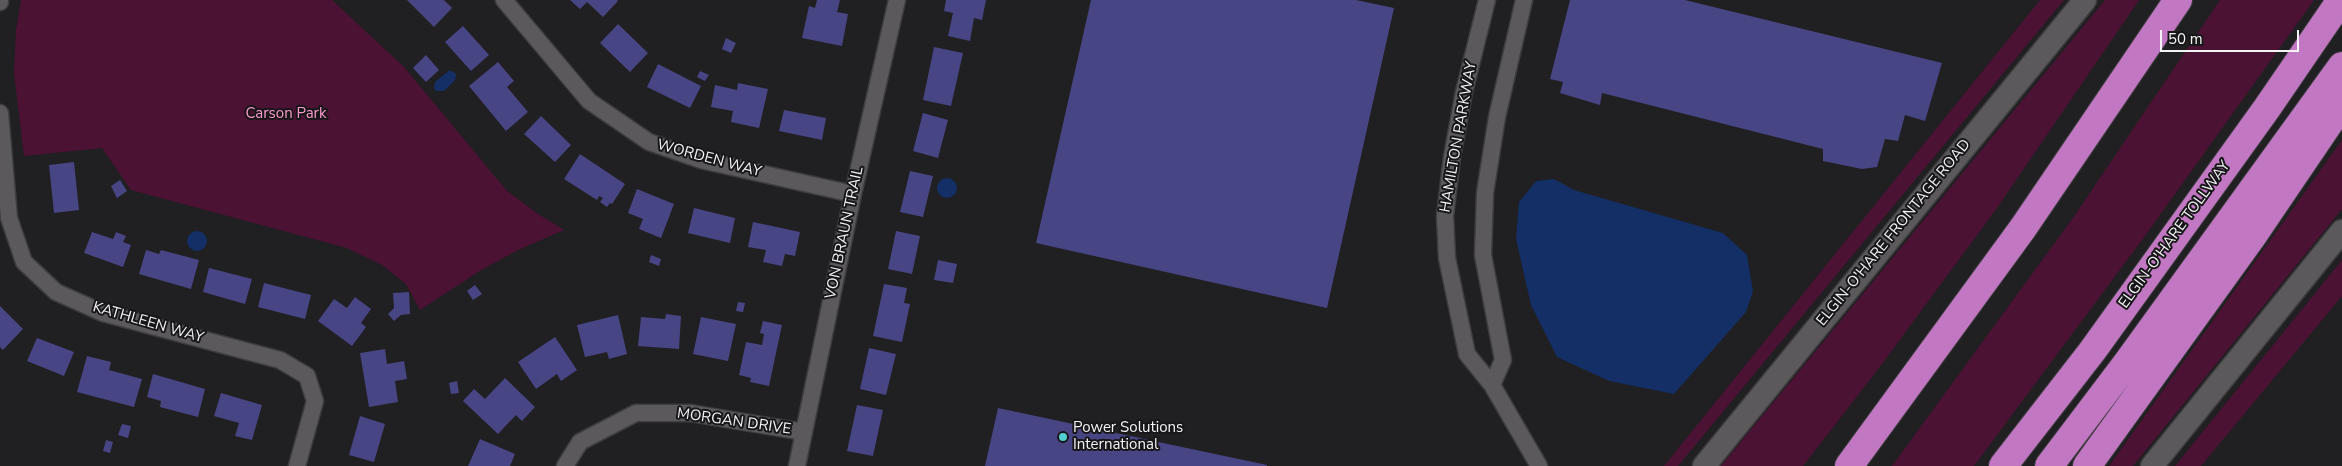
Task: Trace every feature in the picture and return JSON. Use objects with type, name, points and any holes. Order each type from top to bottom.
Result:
[{"type":"highway","points":[[1849,466],[2023,228],[2178,0]]},
{"type":"highway","name":"ELGIN-O'HARE TOLLWAY","points":[[2003,466],[2093,350],[2267,108],[2341,0]]},
{"type":"highway","points":[[2049,466],[2127,363],[2342,66]]},
{"type":"highway","points":[[2087,466],[2254,234],[2342,104]]},
{"type":"main road","name":"ELGIN-O'HARE FRONTAGE ROAD","points":[[1704,466],[2084,0]]},
{"type":"main road","points":[[2152,466],[2342,231]]},
{"type":"street","name":"WORDEN WAY","points":[[504,0],[589,101],[649,142],[701,160],[853,194]]},
{"type":"street","name":"VON BRAUN TRAIL","points":[[797,466],[853,194],[897,0]]},
{"type":"street","name":"HAMILTON PARKWAY","points":[[1487,0],[1464,92],[1452,157],[1445,216],[1446,258],[1467,354],[1492,385],[1539,466]]},
{"type":"street","points":[[1492,385],[1503,360],[1483,255],[1486,192],[1497,117],[1524,0]]},
{"type":"street","name":"KATHLEEN WAY","points":[[0,113],[9,218],[24,262],[56,292],[104,312],[280,360],[307,376],[315,401],[297,466]]},
{"type":"street","name":"MORGAN DRIVE","points":[[565,466],[580,442],[636,413],[690,413],[804,432]]},
{"type":"green space","name":"Carson Park","points":[[21,0],[332,0],[404,67],[507,191],[564,230],[518,250],[481,270],[420,310],[406,284],[382,265],[347,248],[131,190],[102,148],[24,156],[14,73],[16,30]]},
{"type":"green space","points":[[2040,0],[2064,0],[1678,466],[1664,466]]},
{"type":"green space","points":[[2105,0],[2139,0],[1997,208],[1879,368],[1803,466],[1721,466]]},
{"type":"green space","points":[[2220,0],[2314,0],[2142,240],[1974,466],[1892,466],[2075,215]]},
{"type":"green space","points":[[2342,140],[2342,209],[2133,466],[2109,466]]},
{"type":"green space","points":[[2342,260],[2342,296],[2201,466],[2175,466]]},
{"type":"water","points":[[450,70],[456,74],[455,80],[444,91],[436,91],[434,88],[435,82]]},
{"type":"water","points":[[943,178],[951,178],[957,184],[957,192],[951,198],[943,198],[937,192],[937,184]]},
{"type":"water","points":[[1554,179],[1574,190],[1723,233],[1747,255],[1753,291],[1746,312],[1674,394],[1609,381],[1557,357],[1531,305],[1516,239],[1519,202],[1536,181]]},
{"type":"water","points":[[193,231],[201,231],[207,237],[207,245],[201,251],[193,251],[187,245],[187,237]]},
{"type":"building","points":[[407,0],[444,0],[452,8],[434,27]]},
{"type":"building","points":[[570,0],[618,1],[603,17],[587,2],[580,9]]},
{"type":"building","points":[[817,0],[840,0],[837,12],[848,14],[842,46],[802,38],[809,6],[815,8]]},
{"type":"building","points":[[946,0],[986,0],[982,20],[974,18],[970,41],[948,36],[953,13],[944,11]]},
{"type":"building","points":[[1091,0],[1356,0],[1394,8],[1327,308],[1036,243]]},
{"type":"building","points":[[1570,0],[1685,0],[1942,63],[1925,121],[1905,115],[1898,141],[1885,139],[1877,167],[1862,169],[1823,161],[1823,149],[1602,93],[1600,105],[1560,93],[1563,82],[1550,79]]},
{"type":"building","points":[[618,24],[648,53],[630,72],[600,43]]},
{"type":"building","points":[[463,26],[489,55],[471,71],[445,42]]},
{"type":"building","points":[[726,38],[736,43],[731,53],[722,49]]},
{"type":"building","points":[[934,47],[963,53],[951,106],[923,100]]},
{"type":"building","points":[[426,55],[439,70],[426,82],[413,68]]},
{"type":"building","points":[[498,62],[514,81],[507,87],[528,112],[506,131],[469,86]]},
{"type":"building","points":[[658,64],[701,86],[690,108],[647,87]]},
{"type":"building","points":[[700,71],[709,75],[705,81],[697,77]]},
{"type":"building","points":[[738,83],[768,89],[759,128],[731,122],[733,111],[711,107],[715,85],[737,90]]},
{"type":"building","points":[[784,110],[826,118],[822,140],[779,131]]},
{"type":"building","points":[[923,113],[948,120],[938,158],[913,151]]},
{"type":"building","points":[[541,116],[571,145],[555,162],[524,134]]},
{"type":"building","points":[[580,154],[625,184],[612,204],[610,203],[607,207],[600,202],[603,198],[599,196],[597,200],[564,179]]},
{"type":"building","points":[[74,162],[79,210],[54,213],[49,165]]},
{"type":"building","points":[[910,171],[933,176],[923,217],[900,212]]},
{"type":"building","points":[[120,180],[127,191],[117,198],[111,186]]},
{"type":"building","points":[[637,189],[674,204],[661,238],[639,229],[643,219],[628,213]]},
{"type":"building","points":[[694,208],[735,218],[730,243],[688,233]]},
{"type":"building","points":[[753,222],[800,232],[795,256],[785,254],[782,266],[763,262],[766,250],[748,247]]},
{"type":"building","points":[[896,231],[920,236],[912,274],[888,269]]},
{"type":"building","points":[[92,232],[113,239],[116,232],[126,236],[123,242],[131,245],[123,267],[84,253]]},
{"type":"building","points":[[146,250],[159,254],[161,250],[199,260],[191,289],[139,274]]},
{"type":"building","points":[[651,255],[661,259],[659,266],[649,262]]},
{"type":"building","points":[[938,260],[957,264],[953,283],[934,280]]},
{"type":"building","points":[[209,268],[252,279],[245,304],[203,292]]},
{"type":"building","points":[[264,283],[311,295],[305,319],[258,307]]},
{"type":"building","points":[[884,284],[907,288],[904,303],[910,304],[902,342],[873,336]]},
{"type":"building","points":[[475,285],[482,294],[473,300],[467,291]]},
{"type":"building","points":[[409,292],[410,314],[401,315],[394,321],[388,314],[394,308],[393,293]]},
{"type":"building","points":[[355,297],[371,309],[361,323],[366,327],[352,346],[318,321],[334,299],[347,308]]},
{"type":"building","points":[[738,302],[745,303],[743,312],[736,311]]},
{"type":"building","points":[[0,306],[23,329],[3,350],[0,347]]},
{"type":"building","points":[[666,314],[681,316],[679,349],[638,346],[641,317],[665,319]]},
{"type":"building","points":[[618,315],[627,354],[609,359],[607,352],[585,357],[577,325]]},
{"type":"building","points":[[701,317],[736,324],[728,361],[693,354]]},
{"type":"building","points":[[763,321],[782,325],[769,386],[750,382],[751,378],[739,375],[746,342],[762,345],[764,334],[760,333]]},
{"type":"building","points":[[555,337],[577,370],[561,381],[557,374],[536,389],[518,362]]},
{"type":"building","points":[[37,338],[74,352],[64,376],[27,361]]},
{"type":"building","points":[[869,348],[896,354],[886,395],[860,389]]},
{"type":"building","points":[[385,349],[387,364],[404,361],[407,379],[395,381],[398,402],[369,407],[360,353]]},
{"type":"building","points":[[87,356],[111,362],[109,370],[142,379],[134,407],[77,392]]},
{"type":"building","points":[[153,374],[205,389],[198,417],[160,407],[161,401],[147,397]]},
{"type":"building","points":[[505,378],[535,407],[522,421],[516,415],[498,434],[463,401],[474,389],[485,399]]},
{"type":"building","points":[[457,381],[459,393],[451,394],[449,383]]},
{"type":"building","points":[[221,393],[262,405],[252,440],[235,436],[239,423],[214,416]]},
{"type":"building","points":[[857,405],[883,410],[873,456],[847,451]]},
{"type":"building","name":"Power Solutions International","points":[[998,408],[1267,465],[1267,466],[985,466]]},
{"type":"building","points":[[360,416],[385,424],[374,462],[349,455]]},
{"type":"building","points":[[122,424],[131,426],[128,438],[118,435]]},
{"type":"building","points":[[480,439],[515,454],[510,466],[468,466]]},
{"type":"building","points":[[106,440],[113,442],[110,453],[103,451]]},
{"type":"place","name":"Power Solutions International","points":[[1063,437]]}]
